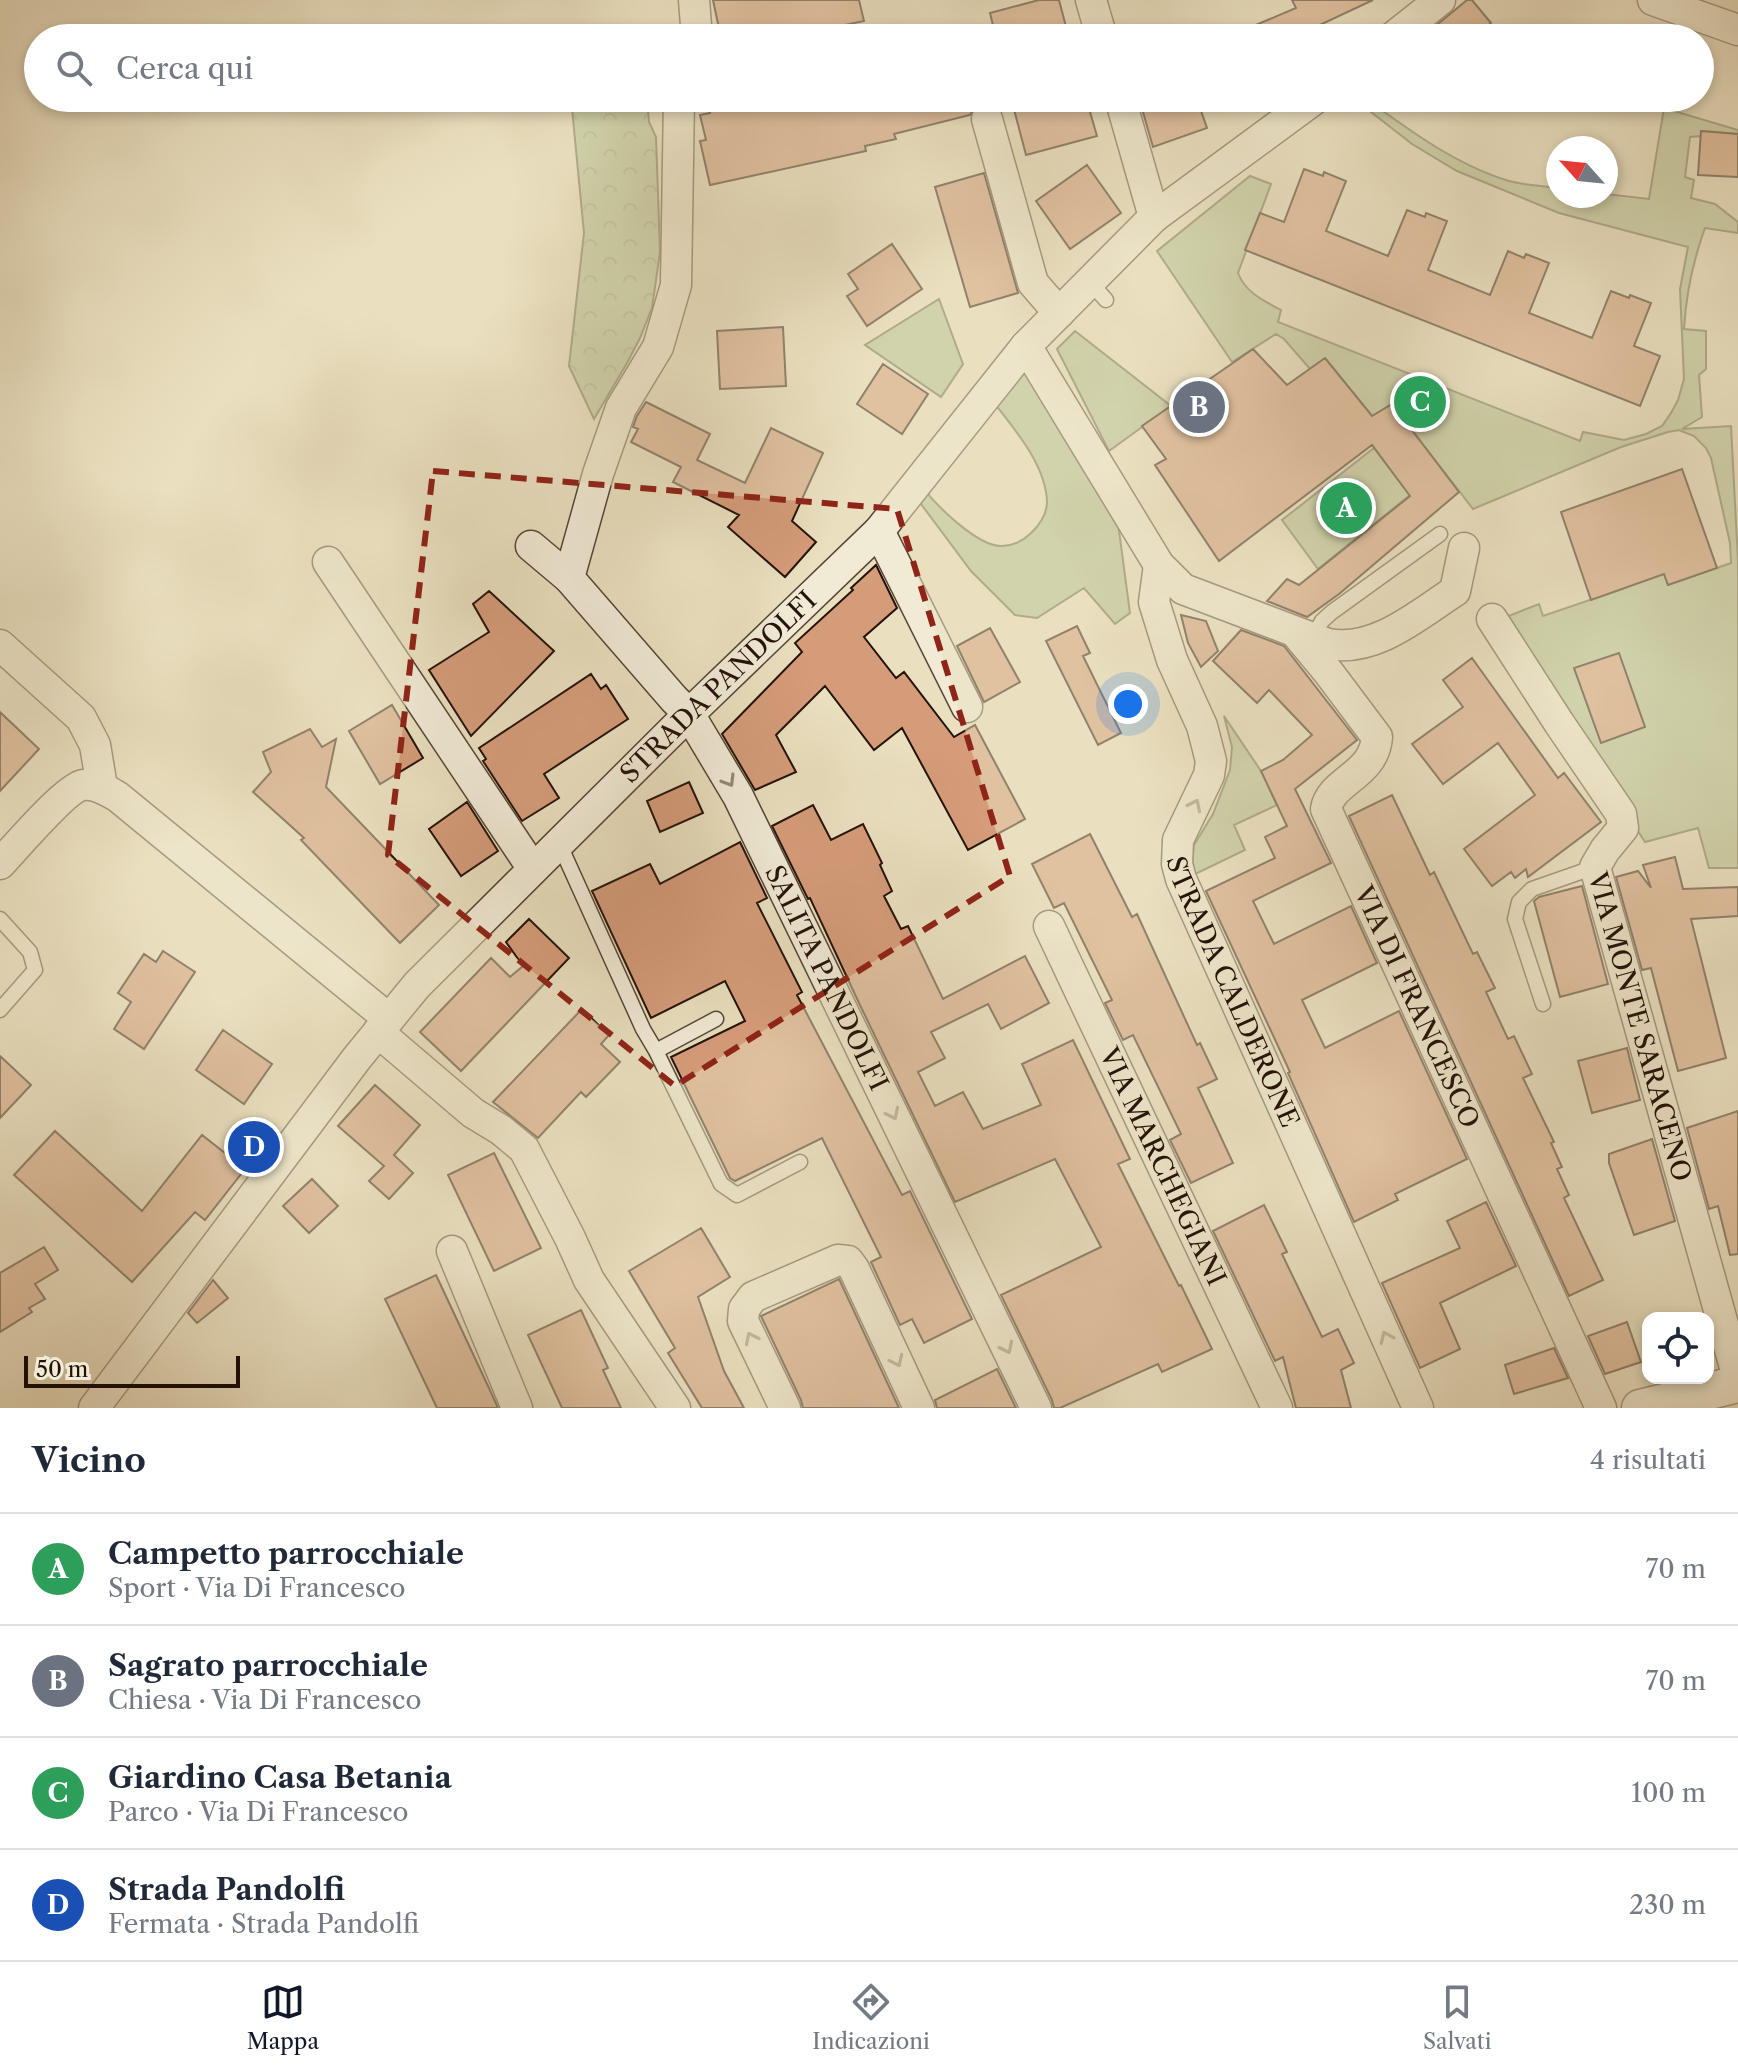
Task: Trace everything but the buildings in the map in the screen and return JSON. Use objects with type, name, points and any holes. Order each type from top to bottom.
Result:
[{"type":"street","points":[[694,0],[696,24]]},
{"type":"street","points":[[1091,0],[1098,24]]},
{"type":"street","points":[[1410,24],[1440,0]]},
{"type":"street","points":[[1653,0],[1738,30]]},
{"type":"street","points":[[569,578],[598,474],[621,408],[658,347],[676,285],[679,112]]},
{"type":"street","points":[[1124,112],[1154,217]]},
{"type":"street","name":"STRADA PANDOLFI","points":[[94,1408],[348,1070],[417,985],[689,714],[879,531],[1026,346],[1059,313],[1098,291],[1154,217],[1297,112]]},
{"type":"street","points":[[987,119],[1033,283],[1059,313]]},
{"type":"street","name":"VIA DI FRANCESCO","points":[[1026,346],[1159,565],[1183,589],[1328,644],[1344,647],[1362,644],[1404,624],[1455,591],[1452,541]]},
{"type":"street","points":[[879,531],[967,707]]},
{"type":"street","name":"SALITA PANDOLFI","points":[[531,546],[569,578],[689,714],[738,796],[1036,1408]]},
{"type":"street","points":[[328,562],[533,869]]},
{"type":"street","name":"STRADA CALDERONE","points":[[1159,565],[1154,602],[1172,660],[1202,726],[1211,761],[1209,775],[1178,840],[1177,864],[1181,879],[1418,1408]]},
{"type":"street","name":"VIA MONTE SARACENO","points":[[1492,619],[1621,814],[1623,828],[1595,867],[1738,1381]]},
{"type":"street","name":"VIA DI FRANCESCO","points":[[1304,635],[1377,737],[1373,753],[1364,766],[1328,799],[1326,809],[1601,1408]]},
{"type":"street","points":[[0,645],[81,718],[95,745],[102,787]]},
{"type":"street","points":[[0,864],[68,793],[83,785],[102,787],[118,797],[384,1026],[473,1113],[524,1149],[589,1280],[675,1408]]},
{"type":"street","name":"VIA MARCHEGIANI","points":[[1049,926],[1277,1408]]},
{"type":"street","points":[[452,1251],[517,1408]]},
{"type":"street","points":[[785,1408],[743,1321],[744,1309],[753,1297],[838,1260],[848,1261],[854,1269],[919,1408]]},
{"type":"street","points":[[1640,1408],[1738,1381]]},
{"type":"lane","points":[[1304,635],[1332,612],[1452,541]]},
{"type":"lane","points":[[559,843],[643,1029],[721,1184],[737,1195],[800,1162]]},
{"type":"lane","points":[[1543,1004],[1515,919],[1519,902],[1532,889],[1595,867]]},
{"type":"lane","points":[[0,919],[30,952],[35,970],[0,1010]]},
{"type":"lane","points":[[656,1051],[716,1019]]},
{"type":"highlighted area","points":[[433,471],[897,509],[1010,876],[675,1086],[388,855]]},
{"type":"green space","points":[[572,112],[648,112],[656,137],[660,252],[652,308],[627,363],[594,419],[569,366],[584,233]]},
{"type":"green space","points":[[1371,112],[1385,112],[1470,166],[1509,181],[1546,186],[1546,208],[1457,171],[1412,144]]},
{"type":"green space","points":[[1663,112],[1677,112],[1738,130],[1738,134],[1702,131],[1701,136],[1690,137],[1685,177],[1694,180],[1691,198],[1715,204],[1738,222],[1738,233],[1705,228],[1697,253],[1688,290],[1684,329],[1706,331],[1706,369],[1699,375],[1702,417],[1682,429],[1731,426],[1738,561],[1738,868],[1709,868],[1698,828],[1645,842],[1501,619],[1539,604],[1543,616],[1625,588],[1650,534],[1668,585],[1731,563],[1730,543],[1706,448],[1694,436],[1679,430],[1668,432],[1621,447],[1473,509],[1392,404],[1372,416],[1326,359],[1310,369],[1276,334],[1232,362],[1157,251],[1250,176],[1271,184],[1238,273],[1250,291],[1281,310],[1278,322],[1580,441],[1583,432],[1624,440],[1646,434],[1662,426],[1671,413],[1684,379],[1680,289],[1688,247],[1547,208],[1618,208],[1618,195],[1649,199]]},
{"type":"green space","points":[[939,299],[963,364],[941,397],[865,345]]},
{"type":"green space","points":[[1075,331],[1171,406],[1109,451],[1057,349]]},
{"type":"green space","points":[[1024,371],[1118,523],[1130,613],[1115,624],[1084,588],[1037,618],[1015,615],[971,571],[915,496],[923,488],[959,524],[992,545],[1017,543],[1036,527],[1047,506],[1041,475],[1036,462],[995,404]]},
{"type":"green space","points":[[1374,448],[1410,495],[1318,569],[1282,520]]},
{"type":"green space","points":[[1224,716],[1261,771],[1277,805],[1234,825],[1245,850],[1191,876],[1194,845],[1213,814],[1230,770],[1232,747]]},
{"type":"place","name":"Giardino Casa Betania","points":[[1420,402]]},
{"type":"place","name":"Sagrato parrocchiale","points":[[1199,407]]},
{"type":"place","name":"Campetto parrocchiale","points":[[1346,508]]},
{"type":"place","name":"Strada Pandolfi","points":[[254,1147]]}]
